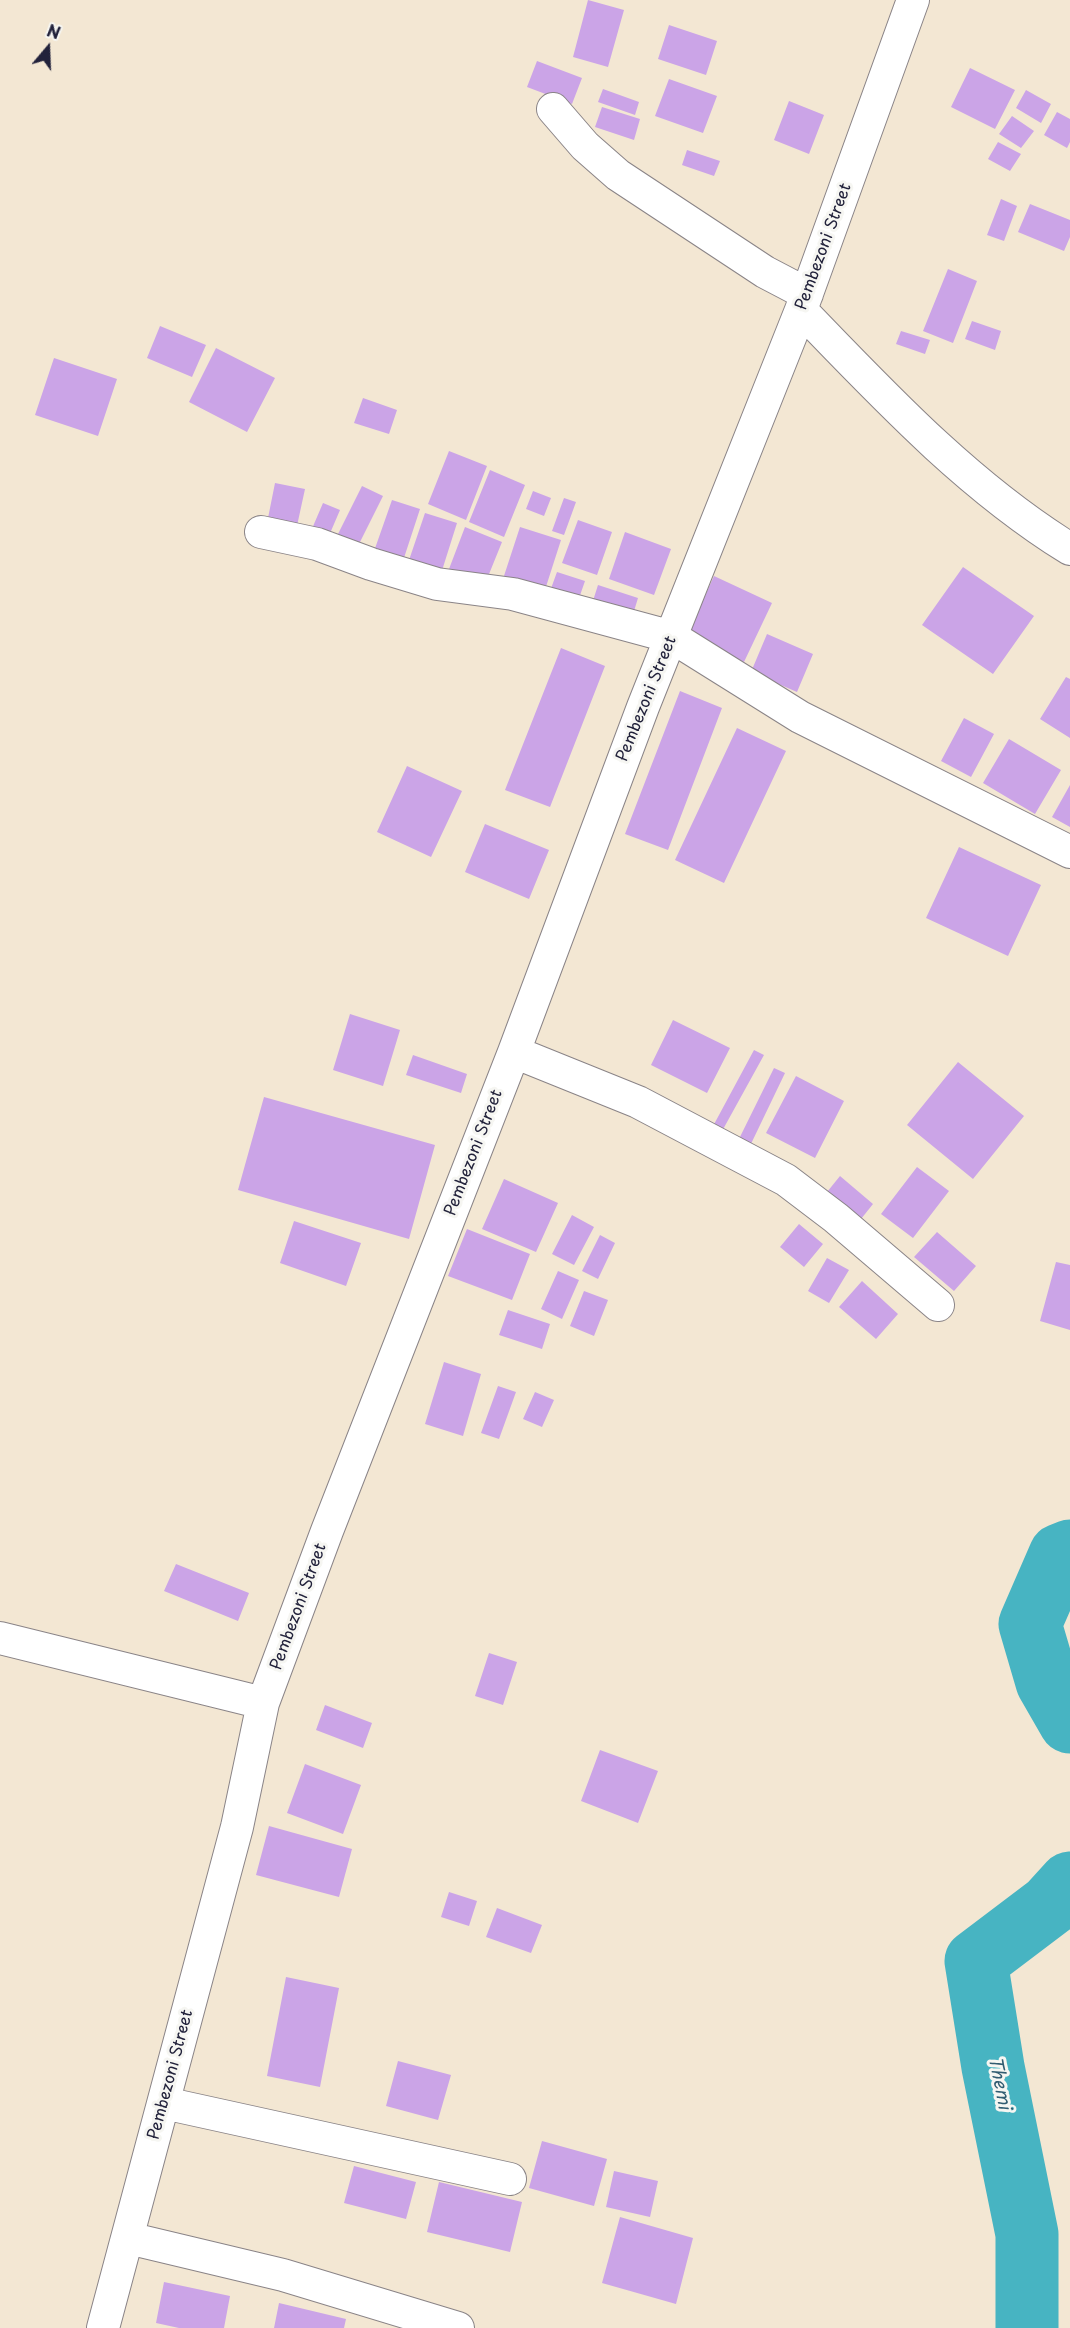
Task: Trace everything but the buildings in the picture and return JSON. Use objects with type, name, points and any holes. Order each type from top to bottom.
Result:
[{"type":"street","name":"Pembezoni Street","points":[[103,2328],[237,1827],[263,1703],[327,1531],[514,1052],[643,707],[804,302],[913,0]]},
{"type":"street","points":[[553,109],[585,146],[618,175],[765,272],[804,302],[950,458],[1038,529],[1070,549]]},
{"type":"street","points":[[261,532],[317,544],[437,585],[513,594],[672,637],[800,717],[1070,852]]},
{"type":"street","points":[[514,1052],[638,1102],[786,1180],[836,1218],[938,1305]]},
{"type":"street","points":[[0,1638],[263,1703]]},
{"type":"street","points":[[164,2103],[510,2179]]},
{"type":"street","points":[[128,2238],[283,2275],[458,2328]]},
{"type":"waterway","name":"Themi","points":[[1070,1551],[1060,1555],[1030,1624],[1047,1682],[1070,1722]]},
{"type":"waterway","name":"Themi","points":[[1027,2328],[1027,2234],[993,2067],[976,1961],[1050,1905],[1070,1883]]}]
